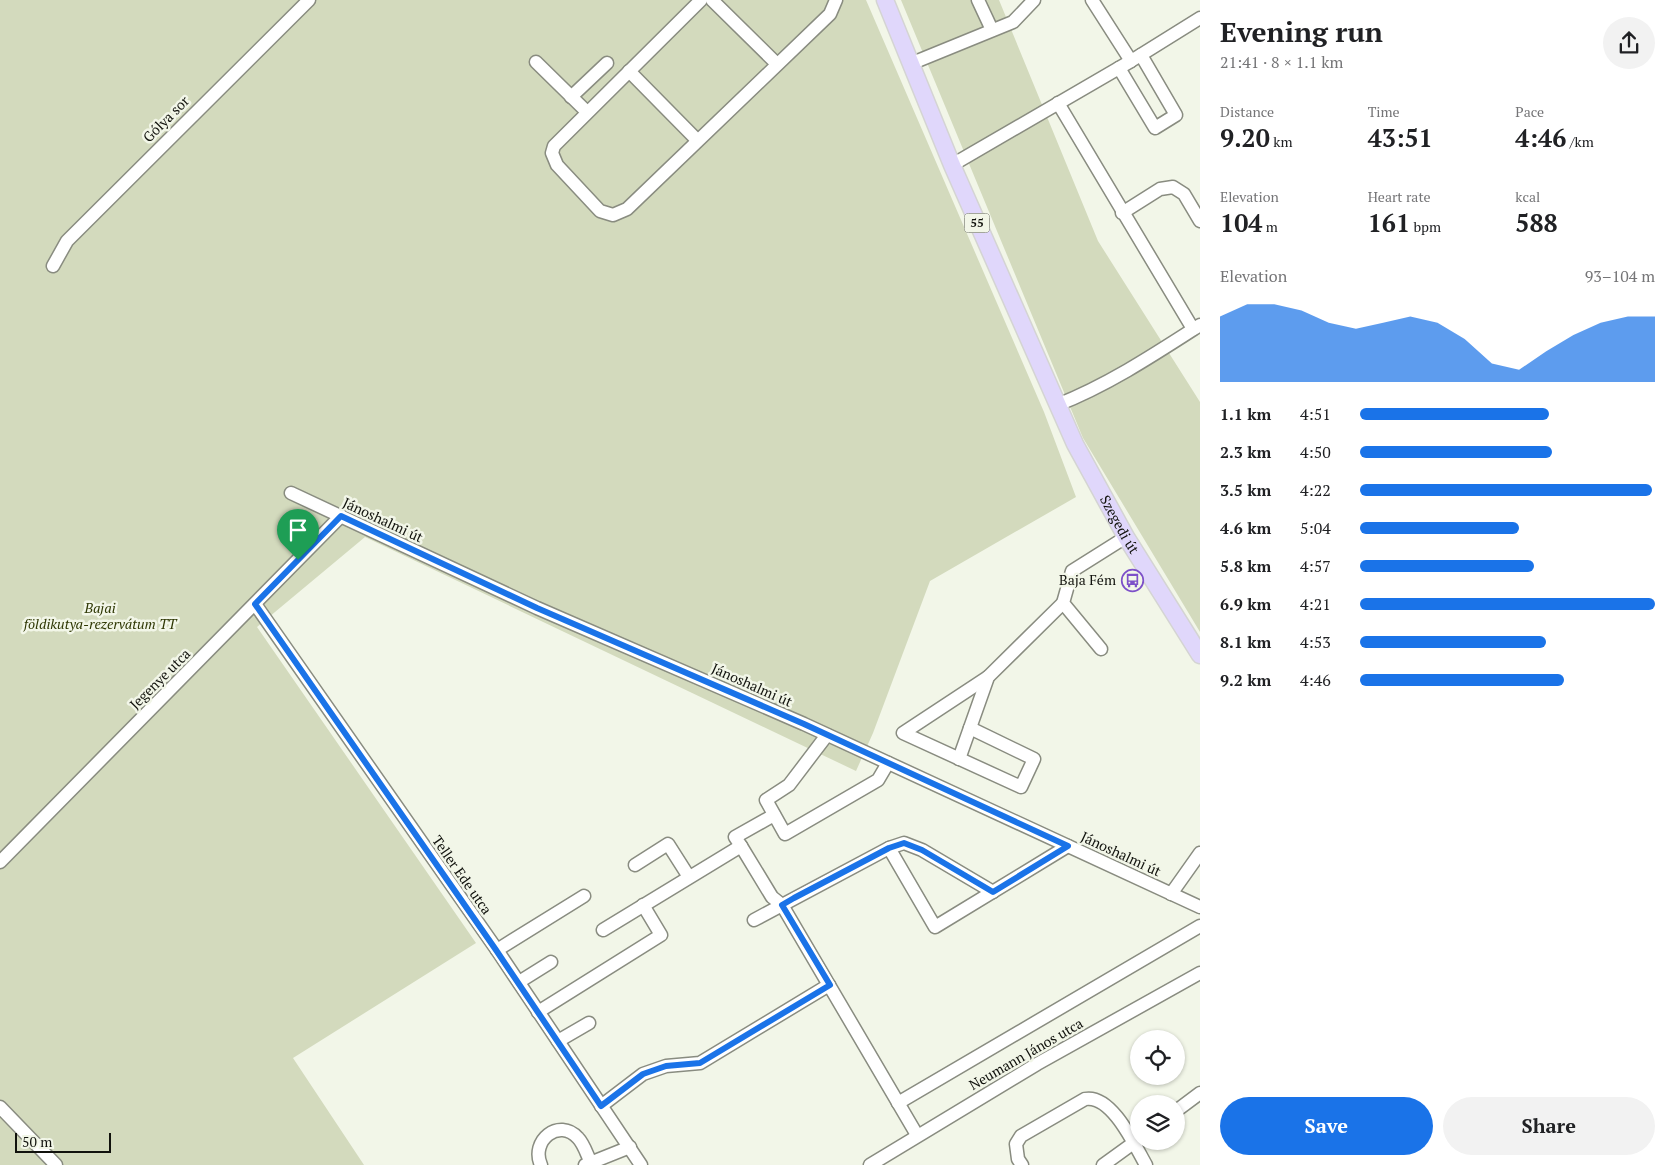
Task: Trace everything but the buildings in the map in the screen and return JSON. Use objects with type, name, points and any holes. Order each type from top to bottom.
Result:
[{"type":"main road","name":"55","points":[[885,0],[952,165],[1057,404]]},
{"type":"main road","name":"Szegedi út","points":[[1057,404],[1075,444],[1126,536],[1200,655]]},
{"type":"street","name":"Gólya sor","points":[[54,266],[67,241],[309,0]]},
{"type":"street","points":[[701,0],[554,146],[553,157],[557,165],[600,211],[608,215],[617,215],[627,209],[830,14],[836,0]]},
{"type":"street","points":[[712,0],[777,64]]},
{"type":"street","points":[[978,0],[992,30]]},
{"type":"street","points":[[910,64],[1013,22],[1034,0]]},
{"type":"street","points":[[1092,0],[1176,115],[1155,128],[1119,68]]},
{"type":"street","points":[[952,165],[1136,58],[1200,18]]},
{"type":"street","points":[[536,62],[587,112]]},
{"type":"street","points":[[571,97],[607,63]]},
{"type":"street","points":[[629,71],[697,140]]},
{"type":"street","points":[[1057,404],[1081,396],[1196,327],[1122,213],[1058,103]]},
{"type":"street","points":[[1122,213],[1160,190],[1173,187],[1184,194],[1200,221]]},
{"type":"street","name":"Jánoshalmi út","points":[[291,493],[537,608],[827,734],[1200,908]]},
{"type":"street","name":"Jegenye utca","points":[[0,862],[341,516]]},
{"type":"street","points":[[970,728],[1034,759],[1021,787],[903,733],[988,677],[1063,603],[1072,571],[1126,536]]},
{"type":"street","points":[[1063,603],[1100,649]]},
{"type":"street","name":"Teller Ede utca","points":[[255,604],[496,950],[641,1165]]},
{"type":"street","points":[[959,759],[988,677]]},
{"type":"street","points":[[827,734],[789,785],[766,800],[786,834],[878,780],[888,763]]},
{"type":"street","points":[[774,815],[735,837],[772,897],[782,905],[917,1135]]},
{"type":"street","points":[[754,920],[889,848],[904,843],[922,850],[993,892]]},
{"type":"street","points":[[635,864],[668,844],[689,877]]},
{"type":"street","points":[[603,930],[741,846]]},
{"type":"street","points":[[889,848],[935,927],[1068,846]]},
{"type":"street","points":[[1171,894],[1200,853]]},
{"type":"street","points":[[496,950],[584,896]]},
{"type":"street","points":[[538,1012],[661,935],[643,905]]},
{"type":"street","points":[[898,1103],[1200,926]]},
{"type":"street","points":[[518,982],[551,962]]},
{"type":"street","name":"Neumann János utca","points":[[870,1165],[1037,1064],[1200,973]]},
{"type":"street","points":[[601,1106],[643,1074],[666,1066],[700,1063],[830,985]]},
{"type":"street","points":[[558,1041],[589,1023]]},
{"type":"street","points":[[1185,1104],[1200,1093]]},
{"type":"street","points":[[1022,1165],[1018,1159],[1016,1144],[1021,1136],[1086,1099],[1092,1098],[1105,1104],[1130,1134]]},
{"type":"street","points":[[0,1107],[56,1165]]},
{"type":"street","points":[[541,1165],[538,1155],[540,1143],[548,1134],[559,1130],[567,1131],[577,1136],[588,1164],[630,1148]]},
{"type":"street","points":[[1103,1165],[1130,1145]]},
{"type":"street","points":[[1140,1150],[1146,1165]]},
{"type":"green space","name":"Bajai földikutya-rezervátum TT","points":[[0,0],[866,0],[1044,412],[1076,497],[930,581],[873,733],[856,771],[365,537],[257,627],[476,943],[293,1058],[364,1165],[0,1165]]},
{"type":"green space","points":[[901,0],[999,0],[1098,241],[1200,402],[1200,632],[1083,438]]},
{"type":"place","name":"Baja Fém","points":[[1132,580]]},
{"type":"route","points":[[341,516],[537,608],[804,724],[1068,846],[993,892],[922,850],[904,843],[889,848],[826,880],[782,905],[830,985],[700,1063],[666,1066],[643,1074],[601,1106],[496,950],[255,604],[298,560],[341,516]]}]
